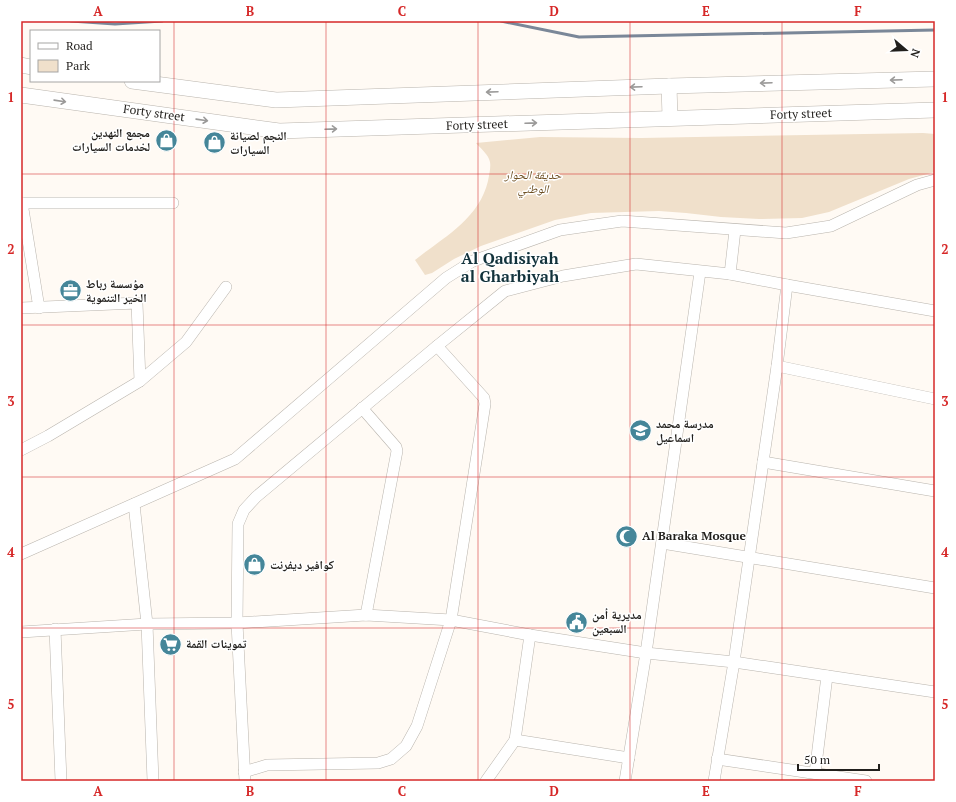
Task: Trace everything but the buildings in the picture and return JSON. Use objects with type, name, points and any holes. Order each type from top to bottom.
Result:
[{"type":"main road","points":[[140,82],[276,100],[669,86],[935,79]]},
{"type":"main road","points":[[669,86],[670,117]]},
{"type":"main road","name":"Forty street","points":[[21,95],[279,131],[670,117],[935,110]]},
{"type":"street","points":[[21,554],[235,459],[446,278],[473,260],[560,230],[622,221],[786,233],[831,226],[917,185],[935,180]]},
{"type":"street","points":[[39,308],[22,203],[172,203]]},
{"type":"street","points":[[730,274],[735,230]]},
{"type":"street","points":[[437,346],[484,398],[485,404],[452,620],[417,726],[406,746],[391,759],[378,763],[267,765],[245,777],[237,623],[238,524],[244,510],[256,497],[362,408],[437,346],[505,291],[563,276],[636,264],[730,274],[935,311]]},
{"type":"street","points":[[626,781],[662,543],[700,272]]},
{"type":"street","points":[[714,781],[734,662],[777,366],[787,285]]},
{"type":"street","points":[[21,450],[48,436],[140,381],[186,342],[226,287]]},
{"type":"street","points":[[21,308],[137,303],[140,381]]},
{"type":"street","points":[[777,366],[935,399]]},
{"type":"street","points":[[362,408],[396,447],[397,451],[366,615]]},
{"type":"street","points":[[763,462],[935,491]]},
{"type":"street","points":[[134,504],[147,624],[153,781]]},
{"type":"street","points":[[662,543],[935,588]]},
{"type":"street","points":[[21,632],[147,624],[237,623],[366,615],[452,620],[530,635],[646,653],[734,662],[935,692]]},
{"type":"street","points":[[55,629],[61,781]]},
{"type":"street","points":[[486,781],[514,740],[530,635]]},
{"type":"street","points":[[815,773],[827,676]]},
{"type":"street","points":[[514,740],[629,758]]},
{"type":"street","points":[[717,759],[815,773],[833,779],[866,781]]},
{"type":"green space","name":"حديقة الحوار الوطني","points":[[935,134],[935,172],[909,179],[829,212],[802,218],[759,219],[659,211],[591,213],[555,220],[481,246],[454,259],[432,273],[425,275],[415,260],[459,226],[469,217],[477,206],[488,181],[490,162],[486,154],[476,143],[540,137],[641,138]]},
{"type":"waterway","points":[[71,21],[115,24],[162,21]]},
{"type":"waterway","points":[[501,21],[579,37],[935,30]]},
{"type":"place","name":"مجمع النهدين لخدمات السيارات","points":[[166,140]]},
{"type":"place","name":"النجم لصيانة السيارات","points":[[215,143]]},
{"type":"place","name":"مؤسسة رباط الخير التنموية","points":[[70,291]]},
{"type":"place","name":"مدرسة محمد اسماعيل","points":[[641,431]]},
{"type":"place","name":"Al Baraka Mosque","points":[[626,536]]},
{"type":"place","name":"كوافير ديفرنت","points":[[254,565]]},
{"type":"place","name":"مديرية أمن السبعين","points":[[576,622]]},
{"type":"place","name":"تموينات القمة","points":[[171,644]]},
{"type":"district","name":"Al Qadisiyah al Gharbiyah","points":[[510,267]]}]
